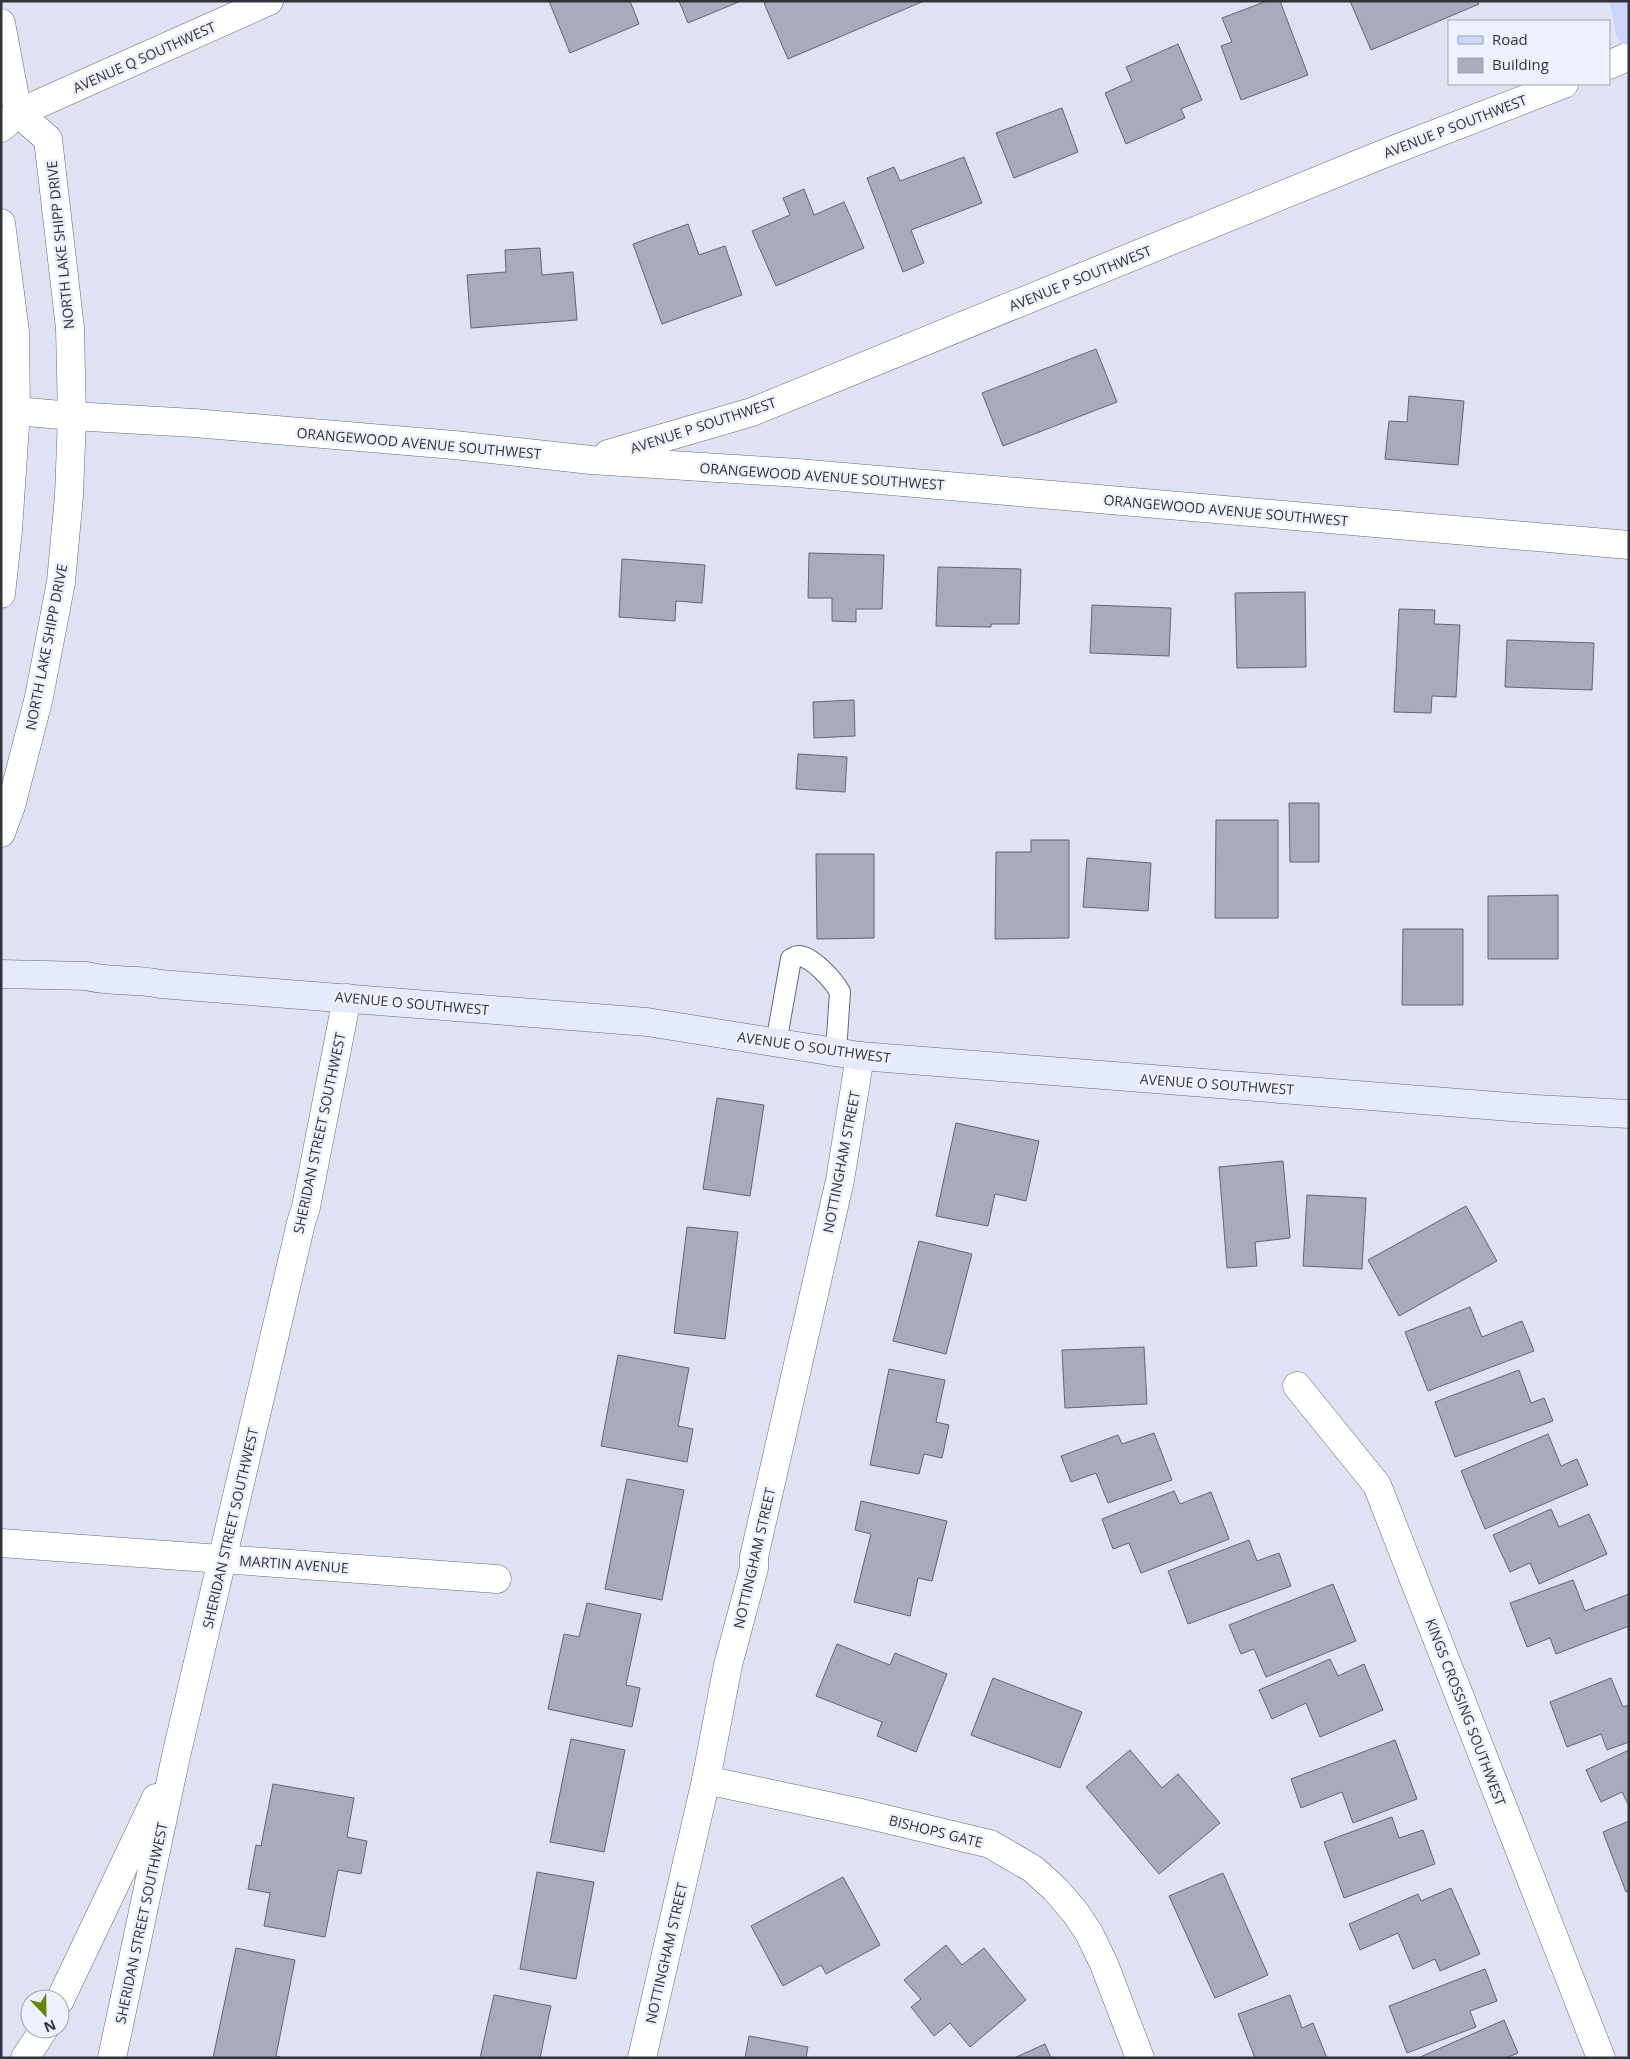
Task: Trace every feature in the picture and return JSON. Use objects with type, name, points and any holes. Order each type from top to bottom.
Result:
[{"type":"main road","points":[[1623,1],[1629,31]]},
{"type":"street","name":"AVENUE Q SOUTHWEST","points":[[10,120],[269,1]]},
{"type":"street","points":[[1,23],[10,120]]},
{"type":"street","points":[[1610,65],[1629,56]]},
{"type":"street","name":"AVENUE P SOUTHWEST","points":[[591,460],[752,412],[1384,154],[1561,85]]},
{"type":"street","name":"NORTH LAKE SHIPP DRIVE","points":[[1,832],[11,806],[39,698],[61,582],[70,496],[72,416],[70,328],[48,139],[10,120]]},
{"type":"street","points":[[1,223],[15,332],[16,411],[8,530],[1,594]]},
{"type":"street","name":"ORANGEWOOD AVENUE SOUTHWEST","points":[[16,411],[72,416],[194,422],[454,445],[591,460],[798,473],[1629,545]]},
{"type":"street","name":"AVENUE O SOUTHWEST","points":[[1,974],[87,976],[98,979],[149,981],[160,984],[647,1022],[848,1054],[1518,1108],[1629,1114]]},
{"type":"street","name":"SHERIDAN STREET SOUTHWEST","points":[[112,2058],[176,1756],[306,1207],[347,998]]},
{"type":"street","name":"NOTTINGHAM STREET","points":[[642,2058],[706,1780],[728,1665],[754,1568],[756,1547],[840,1180],[848,1054]]},
{"type":"street","name":"KINGS CROSSING SOUTHWEST","points":[[1297,1386],[1377,1485],[1601,2058]]},
{"type":"street","name":"MARTIN AVENUE","points":[[1,1543],[497,1578]]},
{"type":"street","points":[[65,1989],[176,1756]]},
{"type":"street","name":"BISHOPS GATE","points":[[706,1780],[861,1813],[990,1844],[1033,1869],[1055,1889],[1075,1912],[1089,1933],[1104,1964],[1140,2058]]},
{"type":"street","points":[[25,2058],[37,2039]]},
{"type":"lane","points":[[776,1043],[791,959],[799,956],[808,959],[825,973],[840,992],[848,1054]]},
{"type":"building","points":[[549,1],[630,1],[639,24],[570,53]]},
{"type":"building","points":[[679,1],[741,1],[688,23]]},
{"type":"building","points":[[769,1],[924,1],[788,59],[764,3]]},
{"type":"building","points":[[1267,1],[1280,1],[1308,75],[1241,100],[1221,46],[1232,42],[1222,18]]},
{"type":"building","points":[[1350,1],[1477,1],[1479,4],[1371,50]]},
{"type":"building","points":[[1178,44],[1202,100],[1181,109],[1185,118],[1126,144],[1105,93],[1132,81],[1126,67]]},
{"type":"building","points":[[1062,108],[1078,152],[1014,178],[996,133]]},
{"type":"building","points":[[964,157],[982,203],[911,230],[924,263],[903,272],[867,178],[894,167],[900,181]]},
{"type":"building","points":[[804,189],[814,215],[844,202],[864,248],[776,286],[752,231],[790,215],[783,198]]},
{"type":"building","points":[[688,224],[699,255],[725,246],[742,295],[662,324],[633,244]]},
{"type":"building","points":[[540,248],[542,275],[573,272],[577,320],[471,328],[467,275],[506,272],[505,250]]},
{"type":"building","points":[[1096,349],[1117,402],[1003,446],[982,393]]},
{"type":"building","points":[[1409,396],[1464,401],[1458,465],[1385,459],[1389,421],[1407,422]]},
{"type":"building","points":[[809,553],[884,555],[882,609],[856,609],[856,622],[832,621],[832,598],[808,598]]},
{"type":"building","points":[[622,559],[705,565],[702,603],[676,601],[675,621],[619,617]]},
{"type":"building","points":[[938,567],[1021,569],[1019,624],[991,624],[991,627],[936,626]]},
{"type":"building","points":[[1305,592],[1306,667],[1237,668],[1235,593]]},
{"type":"building","points":[[1092,605],[1171,608],[1169,656],[1090,653]]},
{"type":"building","points":[[1399,609],[1435,610],[1434,624],[1460,625],[1456,697],[1432,696],[1431,713],[1394,712]]},
{"type":"building","points":[[1507,640],[1594,643],[1592,690],[1505,687]]},
{"type":"building","points":[[854,700],[855,736],[814,738],[813,702]]},
{"type":"building","points":[[798,754],[847,757],[845,792],[796,789]]},
{"type":"building","points":[[1289,803],[1319,803],[1319,862],[1290,862]]},
{"type":"building","points":[[1216,820],[1278,820],[1278,918],[1215,918]]},
{"type":"building","points":[[1031,840],[1069,840],[1069,938],[995,939],[996,852],[1031,852]]},
{"type":"building","points":[[816,854],[874,854],[874,938],[817,939]]},
{"type":"building","points":[[1087,858],[1151,863],[1148,911],[1083,907]]},
{"type":"building","points":[[1558,895],[1558,959],[1488,959],[1488,896]]},
{"type":"building","points":[[1403,929],[1463,929],[1463,1005],[1402,1005]]},
{"type":"building","points":[[717,1098],[764,1105],[750,1196],[703,1189]]},
{"type":"building","points":[[956,1123],[1039,1141],[1026,1201],[995,1194],[988,1226],[936,1216]]},
{"type":"building","points":[[1283,1161],[1290,1238],[1255,1242],[1257,1266],[1227,1268],[1219,1167]]},
{"type":"building","points":[[1307,1195],[1366,1198],[1362,1269],[1303,1266]]},
{"type":"building","points":[[1466,1206],[1497,1261],[1399,1316],[1368,1260]]},
{"type":"building","points":[[687,1227],[738,1232],[725,1339],[674,1333]]},
{"type":"building","points":[[919,1241],[972,1254],[946,1354],[893,1341]]},
{"type":"building","points":[[1470,1307],[1482,1337],[1522,1321],[1534,1351],[1428,1391],[1405,1332]]},
{"type":"building","points":[[1144,1347],[1147,1404],[1065,1408],[1062,1350]]},
{"type":"building","points":[[618,1355],[689,1368],[678,1426],[693,1429],[687,1462],[601,1446]]},
{"type":"building","points":[[889,1369],[945,1380],[936,1422],[949,1425],[942,1458],[924,1454],[919,1474],[870,1465]]},
{"type":"building","points":[[1519,1370],[1531,1403],[1544,1398],[1553,1421],[1455,1457],[1435,1402]]},
{"type":"building","points":[[1154,1433],[1172,1480],[1108,1503],[1096,1473],[1071,1482],[1061,1456],[1118,1435],[1122,1444]]},
{"type":"building","points":[[1548,1434],[1561,1466],[1577,1459],[1588,1485],[1485,1529],[1461,1471]]},
{"type":"building","points":[[627,1479],[684,1490],[662,1600],[605,1589]]},
{"type":"building","points":[[1174,1491],[1180,1504],[1211,1492],[1229,1539],[1141,1573],[1129,1543],[1113,1549],[1102,1519]]},
{"type":"building","points":[[861,1501],[947,1521],[932,1581],[918,1578],[910,1616],[854,1602],[871,1534],[855,1530]]},
{"type":"building","points":[[1551,1509],[1559,1527],[1589,1514],[1607,1554],[1539,1584],[1530,1563],[1510,1572],[1493,1535]]},
{"type":"building","points":[[1249,1540],[1257,1561],[1279,1553],[1291,1586],[1188,1624],[1168,1571]]},
{"type":"building","points":[[1573,1580],[1585,1611],[1629,1594],[1629,1626],[1556,1654],[1550,1638],[1527,1647],[1510,1603]]},
{"type":"building","points":[[1333,1584],[1356,1641],[1266,1677],[1254,1649],[1241,1654],[1229,1625]]},
{"type":"building","points":[[587,1603],[641,1614],[626,1685],[640,1688],[632,1727],[548,1709],[564,1634],[579,1637]]},
{"type":"building","points":[[837,1644],[890,1665],[895,1653],[947,1674],[916,1752],[877,1736],[882,1722],[816,1696]]},
{"type":"building","points":[[1330,1659],[1338,1676],[1364,1664],[1383,1710],[1320,1737],[1306,1703],[1272,1719],[1259,1690]]},
{"type":"building","points":[[993,1678],[1082,1712],[1060,1768],[971,1735]]},
{"type":"building","points":[[1611,1678],[1623,1707],[1629,1705],[1629,1742],[1607,1750],[1601,1734],[1567,1747],[1550,1702]]},
{"type":"building","points":[[571,1739],[625,1750],[604,1852],[550,1842]]},
{"type":"building","points":[[1395,1740],[1417,1799],[1353,1823],[1342,1792],[1301,1808],[1291,1779]]},
{"type":"building","points":[[1130,1750],[1162,1788],[1178,1774],[1220,1823],[1159,1874],[1086,1787]]},
{"type":"building","points":[[1629,1750],[1629,1806],[1622,1792],[1601,1802],[1586,1770]]},
{"type":"building","points":[[273,1784],[354,1798],[347,1837],[367,1841],[361,1874],[338,1870],[325,1937],[264,1926],[270,1893],[248,1889],[256,1845],[261,1846]]},
{"type":"building","points":[[1392,1817],[1399,1838],[1423,1830],[1435,1864],[1344,1898],[1324,1842]]},
{"type":"building","points":[[1629,1821],[1629,1891],[1626,1892],[1603,1832]]},
{"type":"building","points":[[537,1872],[594,1882],[576,1979],[520,1969]]},
{"type":"building","points":[[1223,1873],[1268,1975],[1215,1998],[1169,1896]]},
{"type":"building","points":[[843,1877],[880,1945],[826,1974],[821,1965],[783,1986],[751,1926]]},
{"type":"building","points":[[1451,1888],[1480,1954],[1440,1971],[1435,1959],[1413,1969],[1398,1933],[1360,1950],[1349,1924],[1418,1894],[1421,1901]]},
{"type":"building","points":[[946,1945],[962,1965],[984,1948],[1026,2000],[970,2047],[950,2023],[934,2036],[911,2007],[921,1999],[904,1980]]},
{"type":"building","points":[[236,1948],[295,1960],[276,2056],[283,2058],[213,2058]]},
{"type":"building","points":[[1485,1969],[1497,2001],[1470,2011],[1476,2027],[1407,2053],[1389,2006]]},
{"type":"building","points":[[494,1995],[551,2006],[540,2058],[480,2058]]},
{"type":"building","points":[[1290,1995],[1302,2028],[1313,2023],[1327,2058],[1255,2058],[1238,2014]]},
{"type":"building","points":[[1504,2020],[1518,2053],[1506,2058],[1418,2058]]},
{"type":"building","points":[[749,2036],[808,2047],[806,2058],[745,2058]]},
{"type":"building","points":[[1045,2044],[1051,2058],[1014,2058]]}]
